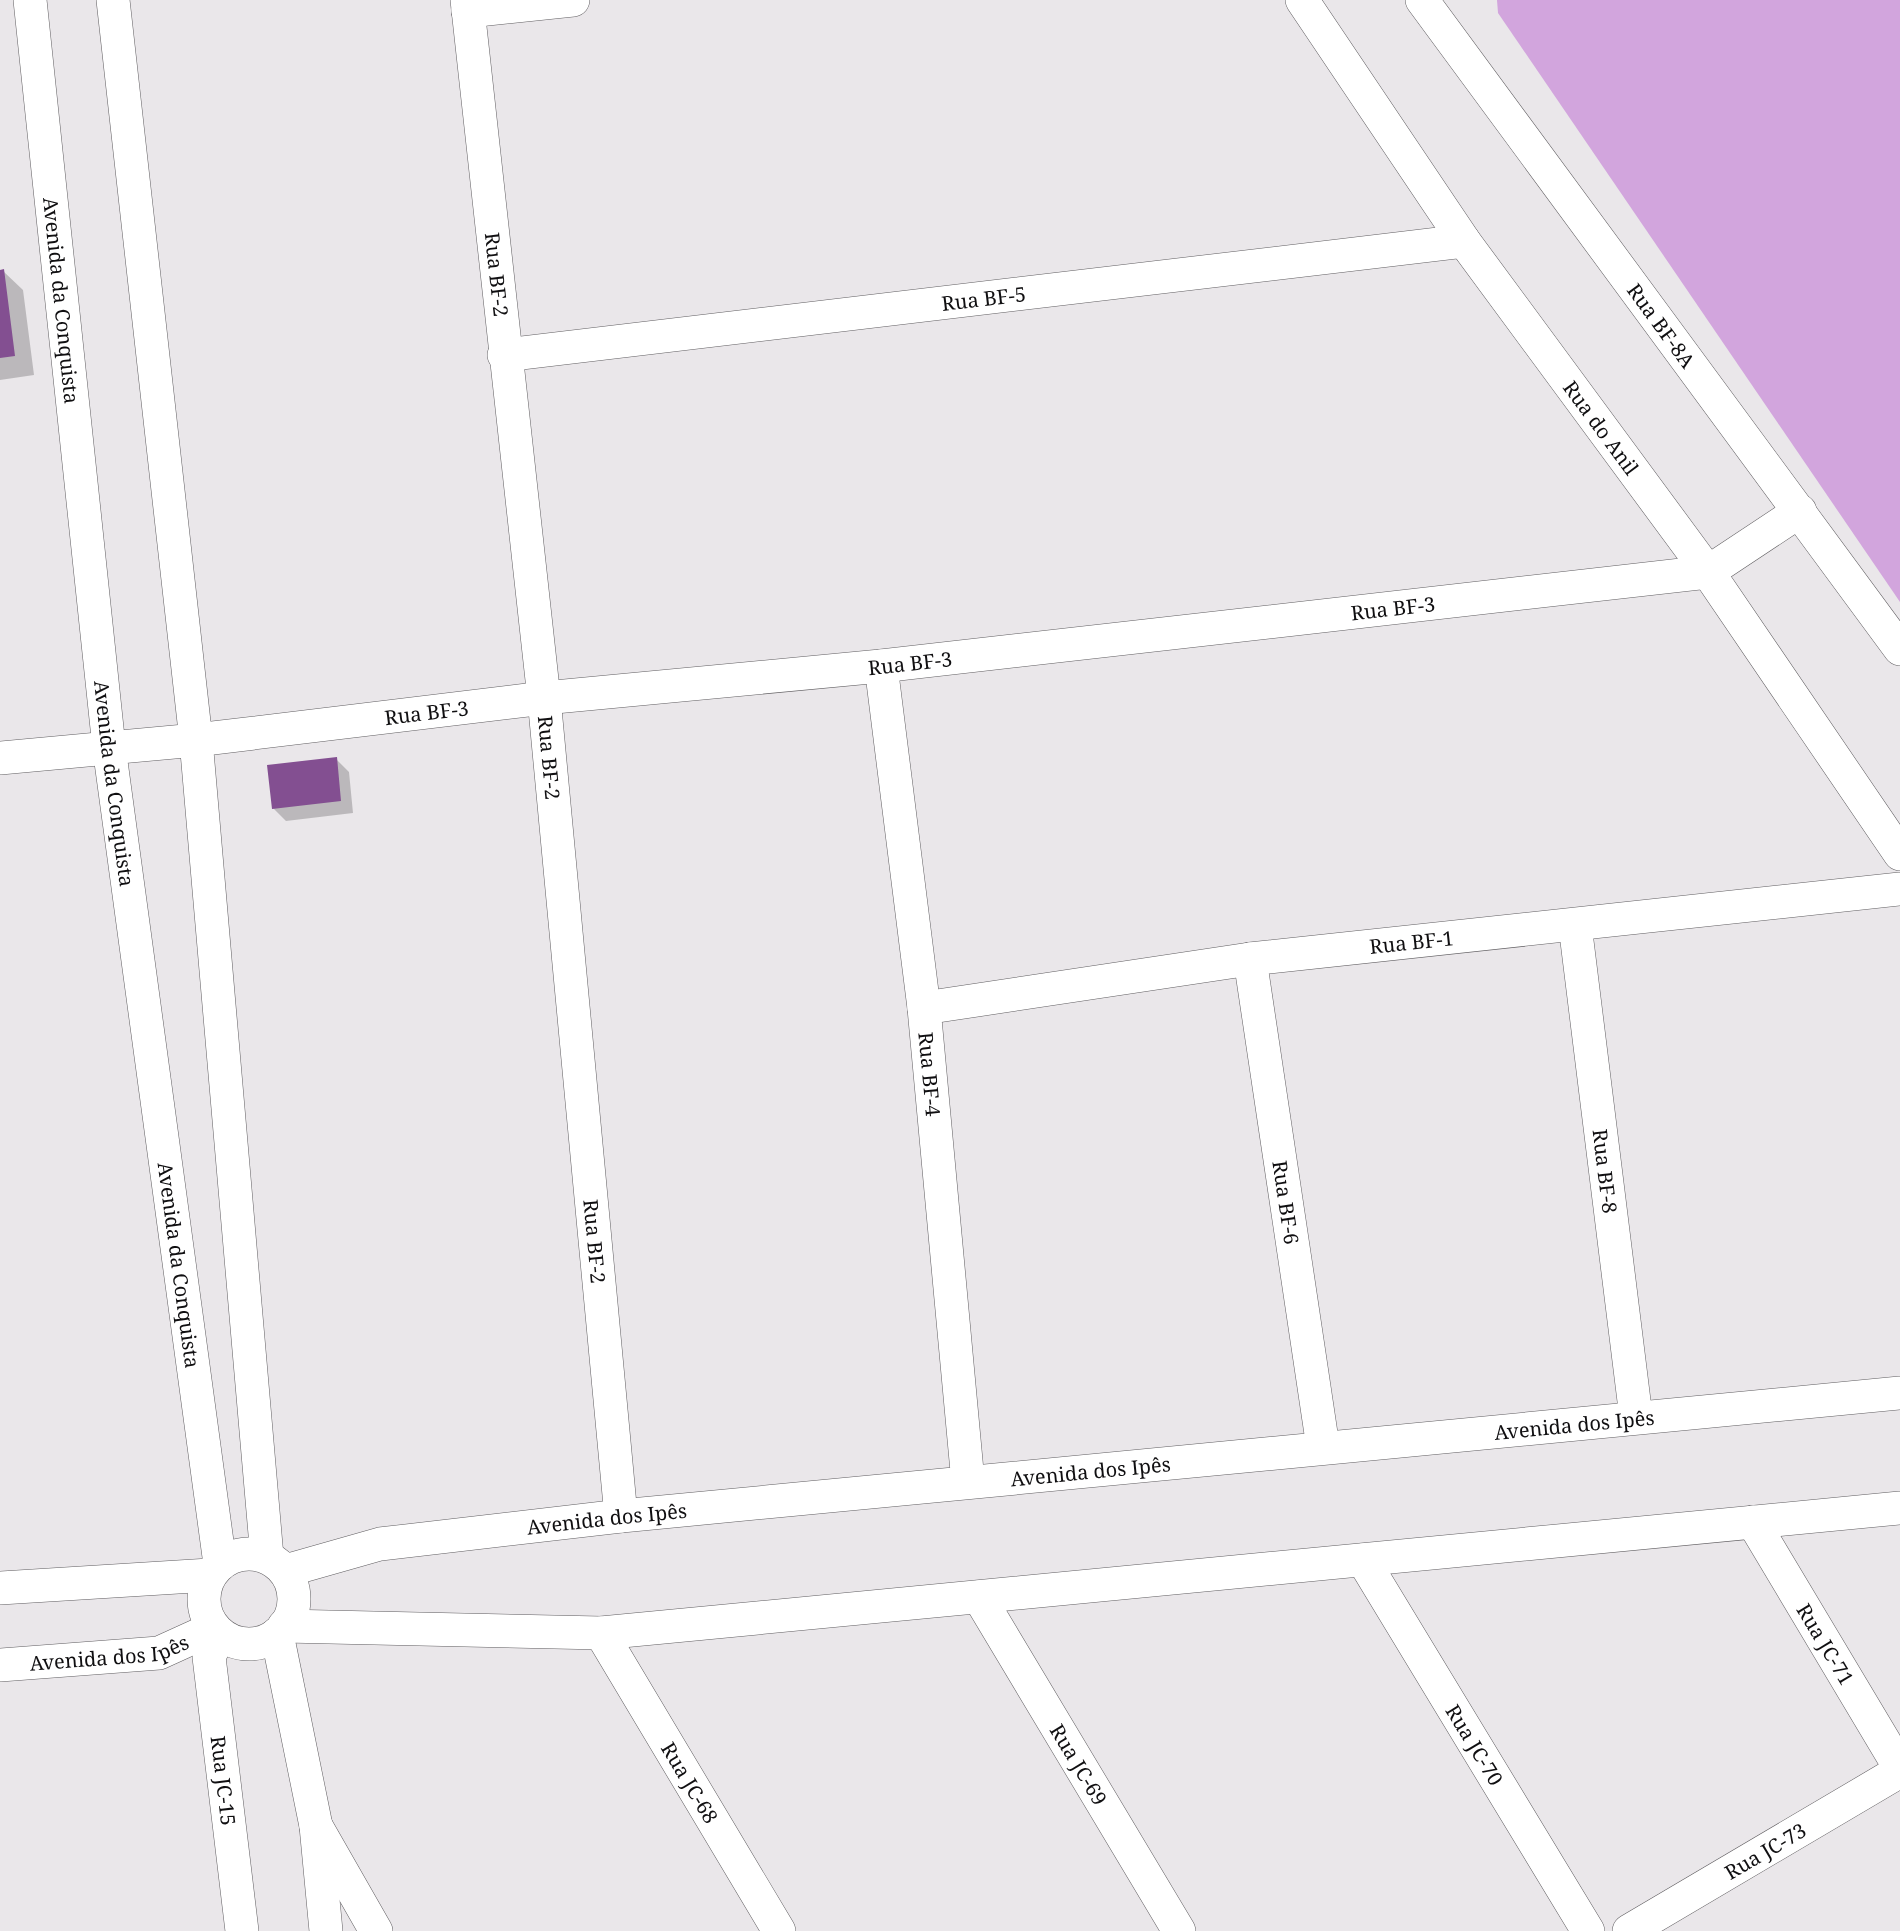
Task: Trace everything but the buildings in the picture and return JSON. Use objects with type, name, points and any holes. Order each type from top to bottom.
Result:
[{"type":"street","name":"Avenida da Conquista","points":[[30,0],[109,747],[215,1570]]},
{"type":"street","points":[[113,0],[196,740],[276,1564],[292,1585],[294,1599],[292,1613],[281,1630],[259,1643],[239,1643],[217,1631],[205,1611],[204,1593],[215,1570],[233,1556],[249,1554],[276,1564]]},
{"type":"street","points":[[467,6],[573,0]]},
{"type":"street","name":"Rua do Anil","points":[[1302,0],[1464,241],[1708,572],[1900,854]]},
{"type":"street","name":"Rua BF-8A","points":[[1422,0],[1900,649]]},
{"type":"street","name":"Rua BF-2","points":[[467,6],[504,355],[544,698],[621,1516]]},
{"type":"street","name":"Rua BF-5","points":[[504,355],[1464,241]]},
{"type":"street","name":"Rua BF-3","points":[[0,758],[196,740],[544,698],[881,666],[1708,572],[1800,511]]},
{"type":"street","name":"Rua BF-4","points":[[881,666],[924,1008],[968,1482]]},
{"type":"street","name":"Rua BF-1","points":[[924,1008],[1250,959],[1900,889]]},
{"type":"street","name":"Rua BF-8","points":[[1575,925],[1636,1417]]},
{"type":"street","name":"Rua BF-6","points":[[1250,959],[1323,1447]]},
{"type":"street","name":"Avenida dos Ipês","points":[[276,1564],[380,1544],[621,1516],[1900,1392]]},
{"type":"street","points":[[281,1630],[601,1633],[1900,1508]]},
{"type":"street","name":"Rua JC-71","points":[[1753,1521],[1900,1770]]},
{"type":"street","name":"Rua JC-70","points":[[1363,1560],[1588,1931]]},
{"type":"street","points":[[0,1588],[215,1570]]},
{"type":"street","name":"Rua JC-69","points":[[979,1597],[1179,1931]]},
{"type":"street","points":[[281,1630],[316,1826],[327,1931]]},
{"type":"street","name":"Avenida dos Ipês","points":[[0,1665],[159,1653],[217,1631]]},
{"type":"street","name":"Rua JC-15","points":[[217,1631],[209,1657],[242,1931]]},
{"type":"street","name":"Rua JC-68","points":[[601,1633],[779,1931]]},
{"type":"street","name":"Rua JC-73","points":[[1629,1931],[1900,1770]]},
{"type":"street","points":[[316,1826],[376,1931]]},
{"type":"shaded area","points":[[1497,0],[1900,0],[1900,602],[1498,13]]}]
